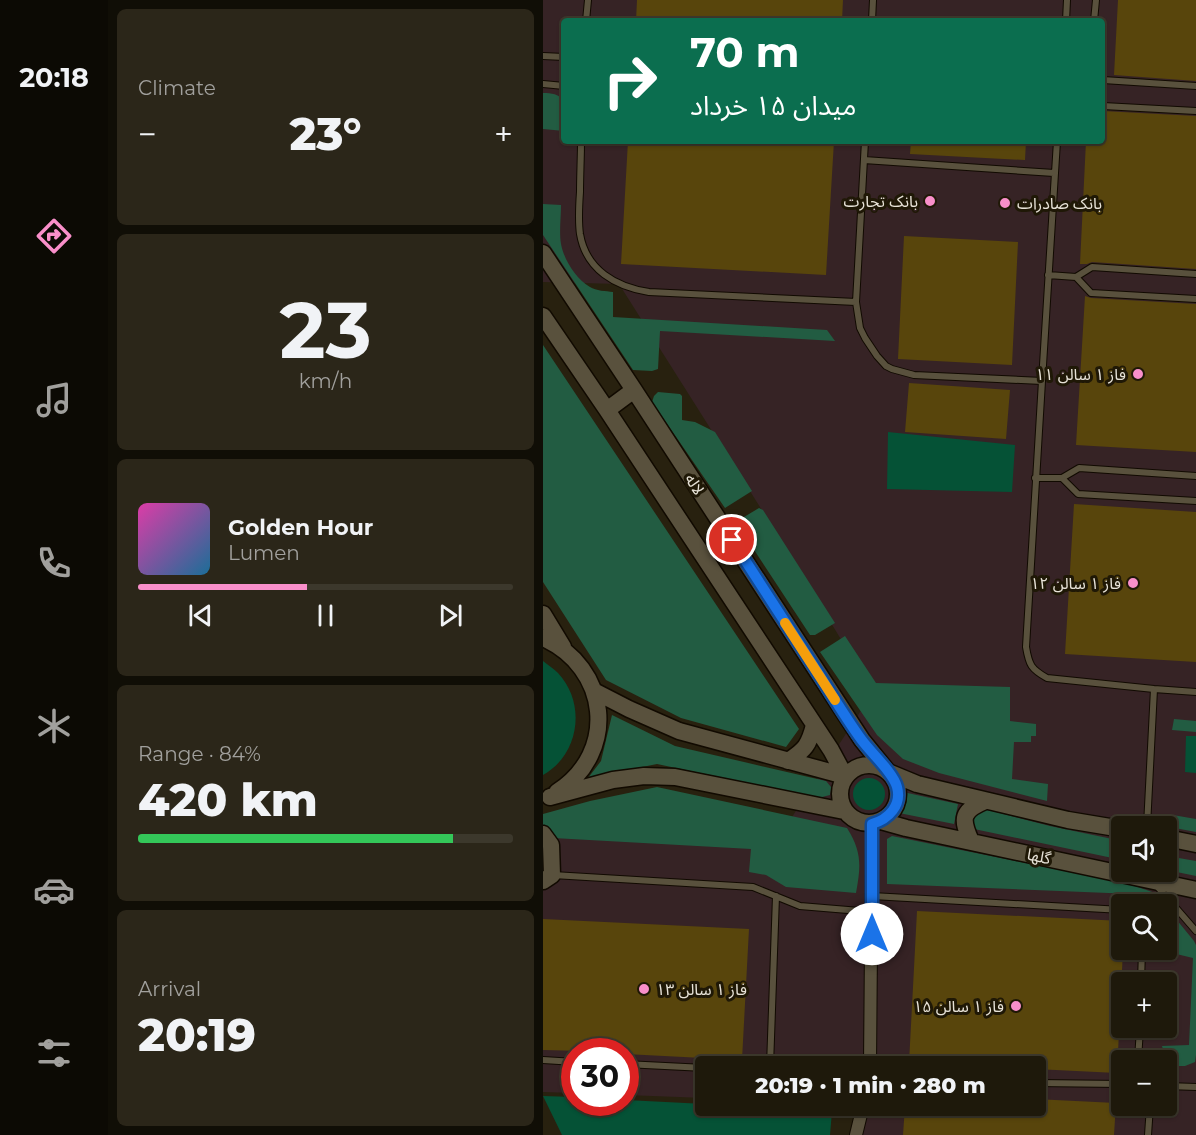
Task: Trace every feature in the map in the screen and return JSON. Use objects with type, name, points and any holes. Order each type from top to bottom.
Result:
[{"type":"street","name":"لاله","points":[[543,254],[862,740],[888,772]]},
{"type":"street","name":"لاله","points":[[543,316],[831,750],[845,776]]},
{"type":"street","points":[[607,410],[634,390]]},
{"type":"street","points":[[543,614],[565,650],[587,675],[599,711],[598,732],[592,752],[582,770],[567,785],[546,798]]},
{"type":"street","points":[[543,638],[565,650]]},
{"type":"street","points":[[594,691],[679,731],[845,776]]},
{"type":"street","points":[[788,761],[806,747],[814,725]]},
{"type":"street","points":[[888,772],[898,789],[895,808],[889,815],[877,822],[864,823],[850,817],[840,802],[841,784],[852,770],[871,765],[880,767],[917,784],[1068,820],[1111,827]]},
{"type":"street","points":[[546,798],[613,780],[644,776],[675,777],[844,811]]},
{"type":"street","points":[[971,841],[965,827],[966,814],[970,809],[985,801]]},
{"type":"street","points":[[870,1056],[872,896],[877,822]]},
{"type":"street","name":"گلها","points":[[877,822],[1111,871]]},
{"type":"street","points":[[543,834],[552,845],[548,878]]},
{"type":"street","points":[[1177,840],[1196,844]]},
{"type":"street","name":"گلها","points":[[1161,882],[1196,890]]},
{"type":"street","points":[[856,1135],[861,1116]]},
{"type":"lane","points":[[586,18],[588,0]]},
{"type":"lane","points":[[872,18],[873,0]]},
{"type":"lane","points":[[1066,18],[1067,0]]},
{"type":"lane","points":[[1094,18],[1096,0]]},
{"type":"lane","points":[[543,56],[561,57]]},
{"type":"lane","points":[[1105,80],[1196,86]]},
{"type":"lane","points":[[543,84],[561,86]]},
{"type":"lane","points":[[1105,106],[1196,111]]},
{"type":"lane","points":[[581,144],[579,213],[580,234],[584,249],[602,273],[619,284],[649,292],[856,302]]},
{"type":"lane","points":[[865,144],[856,302],[860,328],[877,356],[886,366],[914,375],[1042,381]]},
{"type":"lane","points":[[1057,144],[1035,478],[1026,647],[1029,663],[1035,672],[1047,678],[1154,690],[1196,692]]},
{"type":"lane","points":[[864,160],[1054,173]]},
{"type":"lane","points":[[1048,275],[1076,277],[1092,267],[1196,274]]},
{"type":"lane","points":[[1076,277],[1091,293],[1196,299]]},
{"type":"lane","points":[[1035,478],[1062,478],[1079,468],[1196,476]]},
{"type":"lane","points":[[1062,478],[1078,494],[1196,501]]},
{"type":"lane","points":[[1148,816],[1154,690]]},
{"type":"lane","points":[[548,878],[753,887],[800,906],[872,912]]},
{"type":"lane","points":[[1154,882],[1196,931]]},
{"type":"lane","points":[[771,1056],[776,896]]},
{"type":"lane","points":[[872,896],[1111,909]]},
{"type":"lane","points":[[543,1060],[561,1061]]},
{"type":"lane","points":[[639,1065],[695,1068]]},
{"type":"lane","points":[[1046,1083],[1111,1084]]},
{"type":"lane","points":[[1177,1086],[1196,1087]]},
{"type":"lane","points":[[1148,1135],[1149,1116]]},
{"type":"shaded area","points":[[543,0],[1196,0],[1196,1135],[858,1135],[859,1116],[1046,1116],[1046,1056],[695,1056],[695,1098],[639,1095],[639,1038],[561,1038],[561,1093],[543,1092],[543,821],[792,817],[873,692],[772,526],[619,284],[543,282]]},
{"type":"green space","points":[[543,93],[555,94],[561,98],[561,131],[543,129]]},
{"type":"green space","points":[[543,204],[561,205],[560,239],[565,256],[575,274],[585,284],[595,289],[613,292],[613,317],[827,330],[835,341],[660,331],[658,369],[633,370],[543,235]]},
{"type":"green space","points":[[543,345],[799,729],[786,747],[681,718],[606,680],[543,582]]},
{"type":"green space","points":[[658,392],[682,396],[682,420],[695,422],[715,432],[752,491],[725,508],[652,402]]},
{"type":"green space","points":[[888,432],[1015,445],[1012,492],[887,489]]},
{"type":"green space","points":[[759,508],[763,510],[835,623],[815,635],[810,635],[739,527],[739,520]]},
{"type":"green space","points":[[845,636],[876,683],[1010,687],[1010,721],[1036,724],[1036,736],[1031,736],[1031,742],[1014,742],[1012,779],[1048,784],[1047,801],[939,773],[903,759],[877,735],[820,652]]},
{"type":"green space","points":[[543,661],[558,673],[567,685],[573,699],[575,728],[565,755],[543,775]]},
{"type":"green space","points":[[612,715],[675,746],[826,781],[831,787],[830,795],[818,798],[657,764],[588,778],[601,761]]},
{"type":"green space","points":[[1174,719],[1196,721],[1196,732],[1172,730]]},
{"type":"green space","points":[[1186,736],[1196,736],[1196,773],[1185,772]]},
{"type":"green space","points":[[869,778],[880,783],[885,794],[880,805],[869,810],[858,805],[853,794],[858,783]]},
{"type":"green space","points":[[657,787],[847,828],[859,859],[856,893],[786,887],[766,875],[749,872],[751,849],[553,838],[543,826],[543,814],[590,801]]},
{"type":"green space","points":[[903,792],[958,804],[954,824],[899,813]]},
{"type":"green space","points":[[980,809],[1111,839],[1111,858],[974,829],[970,821]]},
{"type":"green space","points":[[1167,814],[1196,819],[1196,832],[1177,828],[1177,816],[1166,816]]},
{"type":"green space","points":[[892,836],[1129,884],[1158,894],[887,884],[887,839]]},
{"type":"green space","points":[[1177,858],[1196,861],[1196,876],[1177,872]]},
{"type":"green space","points":[[1177,920],[1196,945],[1196,1055],[1195,1062],[1177,1066],[1177,1050],[1163,1050],[1162,1046],[1189,1045],[1193,958],[1177,954]]},
{"type":"green space","points":[[543,1096],[561,1097],[561,1116],[639,1116],[639,1101],[695,1103],[695,1116],[832,1116],[830,1135],[562,1135]]},
{"type":"building","points":[[637,0],[843,0],[842,18],[636,18]]},
{"type":"building","points":[[1118,0],[1196,0],[1196,81],[1114,75]]},
{"type":"building","points":[[1105,111],[1196,116],[1196,269],[1092,262],[1080,264],[1086,144],[1105,144]]},
{"type":"building","points":[[628,144],[834,144],[826,275],[621,264]]},
{"type":"building","points":[[911,144],[1026,144],[1025,160],[910,154]]},
{"type":"building","points":[[904,236],[1018,242],[1012,365],[898,359]]},
{"type":"building","name":"فاز ۱ سالن ۱۱","points":[[1085,296],[1196,304],[1196,452],[1076,445]]},
{"type":"building","points":[[909,383],[1010,390],[1006,439],[905,432]]},
{"type":"building","name":"فاز ۱ سالن ۱۲","points":[[1074,504],[1196,512],[1196,662],[1065,654]]},
{"type":"building","name":"فاز ۱ سالن ۱۵","points":[[917,911],[1111,920],[1111,960],[1123,960],[1122,972],[1111,972],[1111,1038],[1119,1038],[1118,1050],[1111,1050],[1111,1073],[1046,1070],[1046,1056],[909,1056]]},
{"type":"building","name":"فاز ۱ سالن ۱۳","points":[[543,919],[749,929],[742,1056],[695,1058],[639,1055],[639,1038],[561,1038],[561,1050],[543,1050]]},
{"type":"building","points":[[1046,1100],[1111,1103],[1111,1116],[1115,1116],[1114,1135],[903,1135],[904,1116],[1046,1116]]},
{"type":"slow traffic","points":[[785,623],[835,700]]},
{"type":"place","name":"بانک تجارت","points":[[930,201]]},
{"type":"place","name":"بانک صادرات","points":[[1005,203]]},
{"type":"place","name":"فاز ۱ سالن ۱۱","points":[[1138,374]]},
{"type":"place","name":"فاز ۱ سالن ۱۲","points":[[1133,583]]},
{"type":"place","name":"فاز ۱ سالن ۱۳","points":[[644,989]]},
{"type":"place","name":"فاز ۱ سالن ۱۵","points":[[1016,1006]]},
{"type":"route","points":[[732,540],[862,740],[894,780],[898,789],[895,808],[882,821],[872,824],[872,934]]}]
